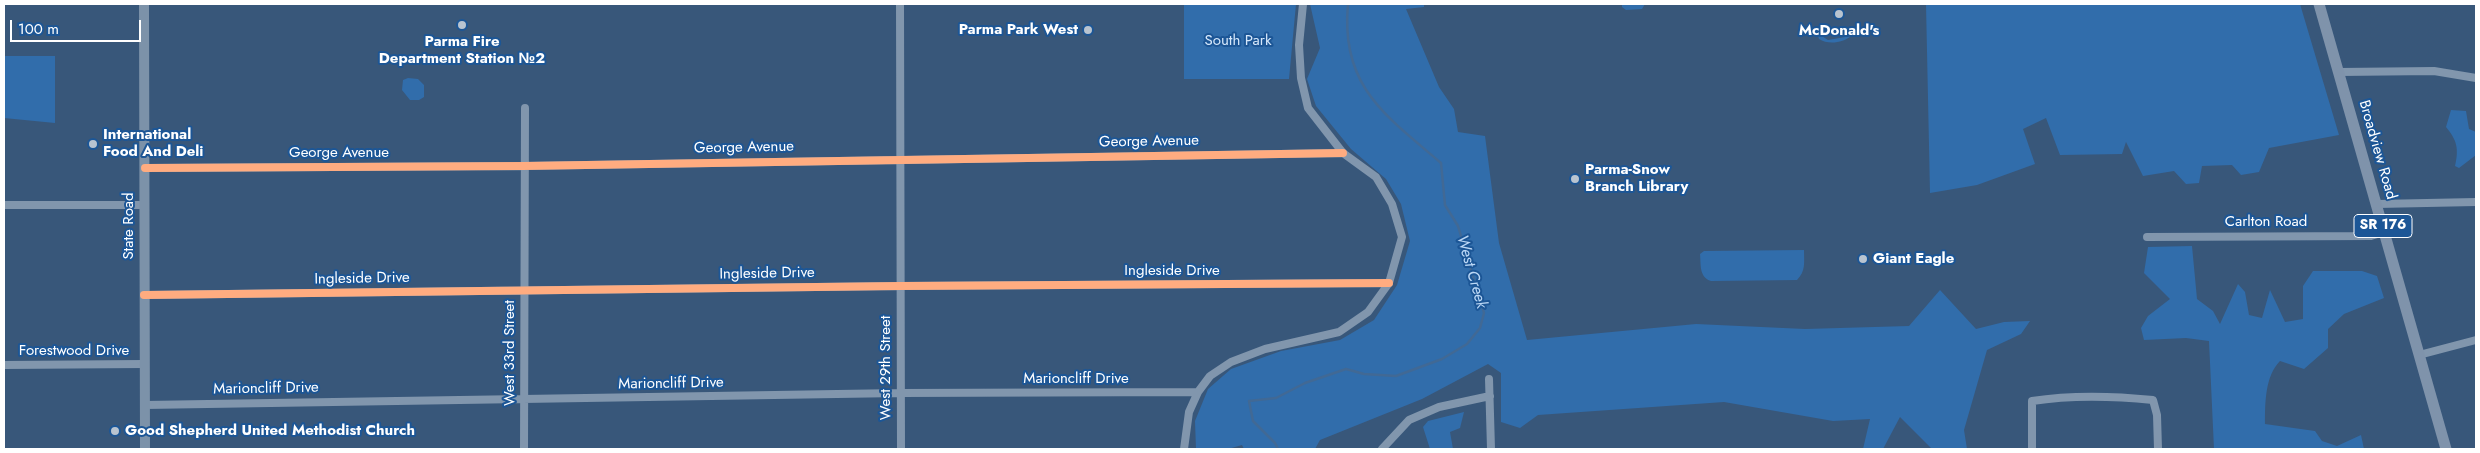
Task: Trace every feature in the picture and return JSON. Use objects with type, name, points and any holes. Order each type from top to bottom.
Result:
[{"type":"main road","name":"State Road","points":[[144,4],[145,449]]},
{"type":"main road","name":"Broadview Road","points":[[2319,4],[2446,449]]},
{"type":"street","points":[[900,4],[900,155]]},
{"type":"street","points":[[1184,449],[1189,412],[1198,392],[1210,376],[1231,362],[1265,348],[1339,332],[1368,312],[1389,283],[1402,237],[1392,204],[1376,178],[1343,152],[1308,108],[1300,78],[1299,45],[1303,4]]},
{"type":"street","points":[[2339,72],[2434,71],[2476,78]]},
{"type":"street","name":"West 33rd Street","points":[[524,449],[525,108]]},
{"type":"street","name":"George Avenue","points":[[145,168],[524,166],[900,155],[1343,152]]},
{"type":"street","name":"West 29th Street","points":[[900,155],[901,449]]},
{"type":"street","points":[[2376,204],[2476,202]]},
{"type":"street","points":[[4,205],[144,205]]},
{"type":"street","name":"Carlton Road","points":[[2147,237],[2371,236],[2384,232]]},
{"type":"street","name":"Ingleside Drive","points":[[144,295],[900,286],[1389,283]]},
{"type":"street","points":[[2420,355],[2476,340]]},
{"type":"street","name":"Forestwood Drive","points":[[4,365],[144,364]]},
{"type":"street","points":[[1489,379],[1491,449]]},
{"type":"street","name":"Marioncliff Drive","points":[[145,404],[524,400],[900,393],[1198,392]]},
{"type":"street","points":[[1382,449],[1409,420],[1439,407],[1490,396]]},
{"type":"street","points":[[2032,449],[2032,402],[2051,398],[2153,400],[2157,415],[2158,449]]},
{"type":"green space","name":"South Park","points":[[1184,4],[1296,4],[1289,79],[1184,79]]},
{"type":"green space","points":[[1310,4],[1424,4],[1424,7],[1406,9],[1439,87],[1454,109],[1458,132],[1485,136],[1499,243],[1527,340],[1696,324],[1805,329],[1909,326],[1940,290],[1976,329],[2004,322],[2030,321],[2021,334],[1987,350],[1964,430],[1967,449],[1932,449],[1900,417],[1883,449],[1863,449],[1870,419],[1833,421],[1724,402],[1538,415],[1520,428],[1501,422],[1501,373],[1488,364],[1422,399],[1320,440],[1315,449],[1244,449],[1242,445],[1228,449],[1196,449],[1195,421],[1208,389],[1231,369],[1281,351],[1340,340],[1374,320],[1397,285],[1410,241],[1401,204],[1386,179],[1351,149],[1316,106],[1307,79],[1320,48]]},
{"type":"green space","points":[[1622,4],[1645,4],[1642,9],[1626,10],[1622,7]]},
{"type":"green space","points":[[1926,4],[2300,4],[2339,135],[2269,148],[2259,172],[2241,175],[2232,165],[2202,166],[2199,183],[2186,184],[2174,171],[2143,176],[2126,142],[2122,154],[2060,155],[2046,118],[2023,129],[2035,164],[1977,185],[1930,193]]},
{"type":"green space","points":[[1817,33],[1828,40],[1851,36],[1831,43],[1819,39]]},
{"type":"green space","points":[[4,56],[55,56],[55,123],[4,118]]},
{"type":"green space","points":[[408,78],[418,79],[424,85],[424,97],[419,100],[410,100],[402,90],[403,80]]},
{"type":"green space","points":[[2451,110],[2466,111],[2469,129],[2476,132],[2476,155],[2459,168],[2455,166],[2457,150],[2455,141],[2446,127]]},
{"type":"green space","points":[[2192,246],[2197,299],[2213,311],[2220,324],[2238,284],[2245,292],[2249,315],[2262,318],[2270,290],[2285,322],[2303,319],[2303,286],[2313,271],[2362,271],[2377,276],[2384,298],[2344,314],[2328,329],[2328,348],[2304,369],[2280,361],[2271,374],[2266,399],[2265,424],[2315,431],[2322,441],[2337,446],[2361,435],[2364,449],[2214,449],[2209,341],[2186,338],[2144,340],[2141,328],[2148,316],[2170,299],[2144,273],[2148,247]]},
{"type":"green space","points":[[1804,250],[1803,270],[1797,280],[1711,281],[1704,277],[1701,270],[1700,254],[1704,251]]},
{"type":"green space","points":[[1464,412],[1460,428],[1450,432],[1453,449],[1430,449],[1423,427],[1428,421]]},
{"type":"waterway","name":"West Creek","points":[[1278,449],[1275,443],[1253,421],[1249,401],[1276,398],[1305,383],[1346,369],[1364,374],[1396,376],[1442,359],[1467,344],[1480,328],[1484,313],[1458,226],[1445,205],[1441,163],[1385,113],[1370,96],[1359,78],[1351,57],[1347,32],[1348,4]]},
{"type":"cycle path","points":[[145,168],[523,166],[1343,153]]},
{"type":"cycle path","points":[[144,295],[900,286],[1389,283]]},
{"type":"place","name":"McDonald's","points":[[1839,14]]},
{"type":"place","name":"Parma Fire Department Station №2","points":[[462,25]]},
{"type":"place","name":"Parma Park West","points":[[1088,30]]},
{"type":"place","name":"International Food And Deli","points":[[93,144]]},
{"type":"place","name":"Parma-Snow Branch Library","points":[[1575,179]]},
{"type":"place","name":"Giant Eagle","points":[[1863,259]]},
{"type":"place","name":"Good Shepherd United Methodist Church","points":[[115,431]]}]
